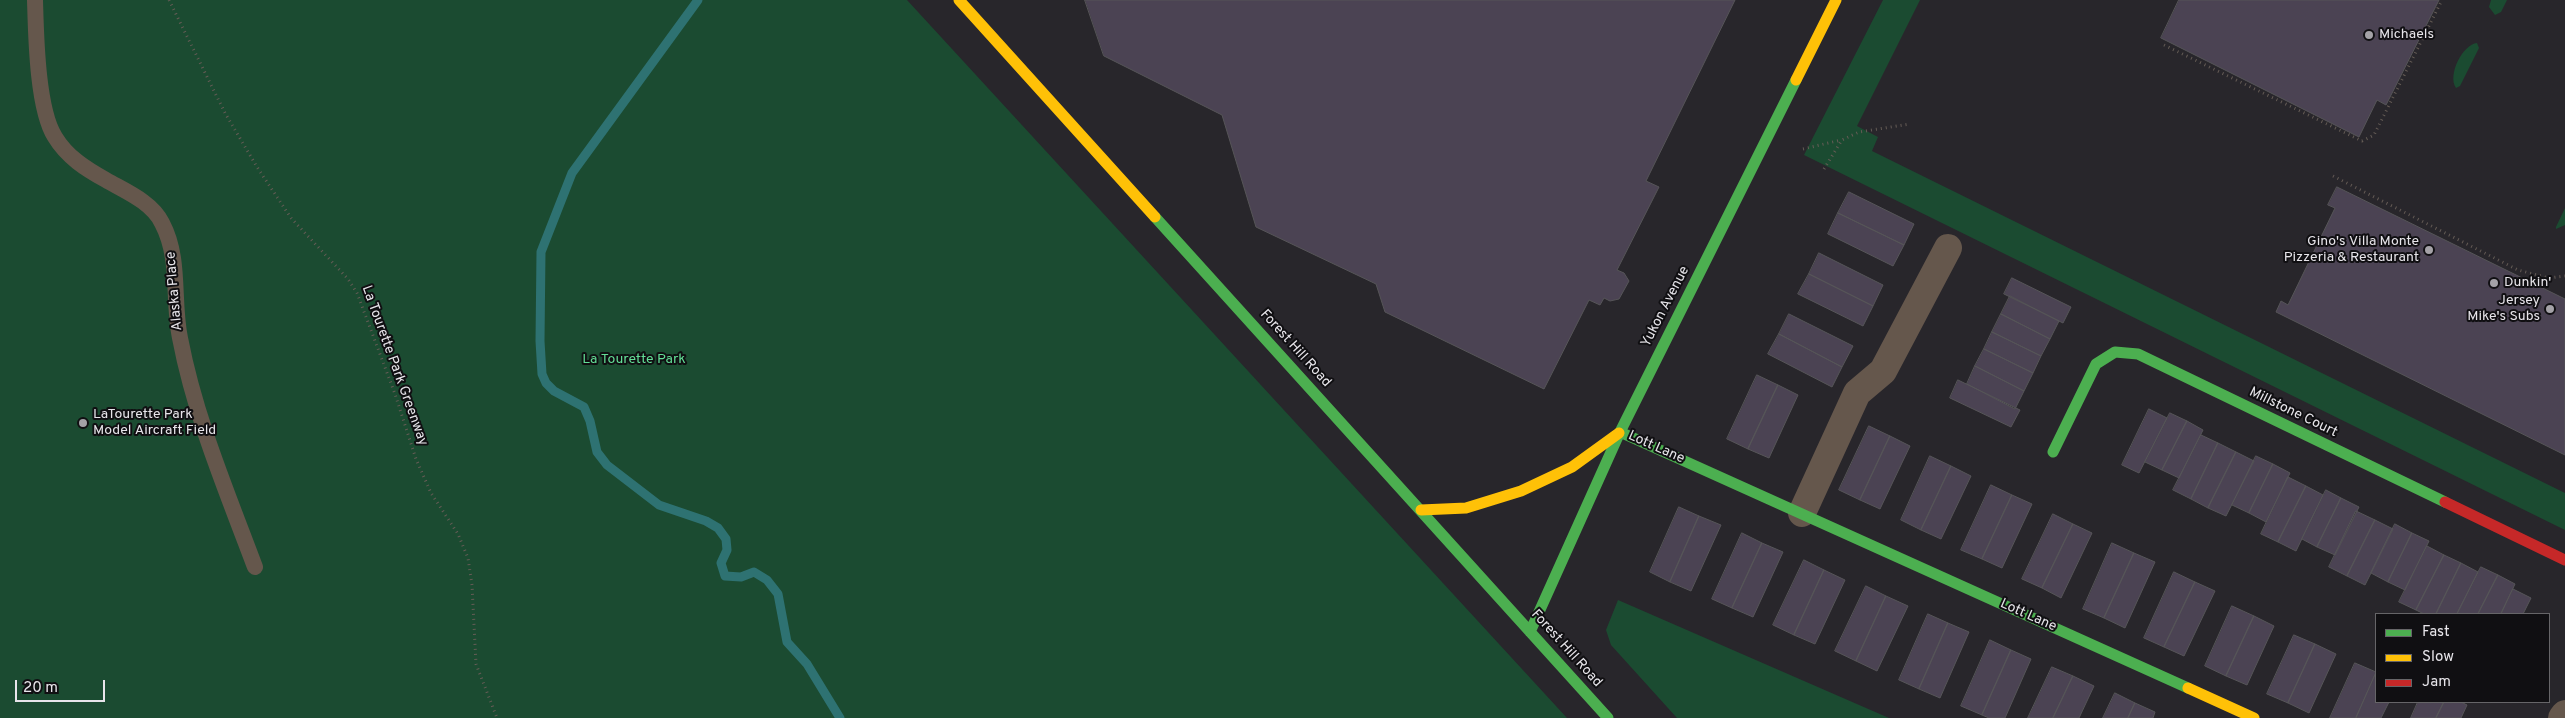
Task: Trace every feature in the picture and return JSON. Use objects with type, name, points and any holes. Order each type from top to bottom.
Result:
[{"type":"street","name":"Forest Hill Road","points":[[959,0],[1608,718]]},
{"type":"street","name":"Yukon Avenue","points":[[1530,632],[1620,432],[1836,0]]},
{"type":"street","points":[[1802,513],[1857,393],[1883,372],[1948,248]]},
{"type":"street","name":"Millstone Court","points":[[2053,452],[2096,364],[2115,352],[2138,354],[2565,560]]},
{"type":"street","points":[[1421,510],[1466,508],[1521,490],[1572,467],[1620,432]]},
{"type":"street","name":"Lott Lane","points":[[1620,432],[2254,718]]},
{"type":"street","points":[[2562,718],[2565,714]]},
{"type":"lane","name":"Alaska Place","points":[[35,0],[36,43],[43,101],[54,136],[70,157],[93,174],[140,199],[162,221],[173,250],[179,336],[198,410],[255,567]]},
{"type":"path","name":"La Tourette Park Greenway","points":[[169,0],[225,113],[257,168],[291,218],[348,279],[357,293],[395,394],[416,459],[431,493],[458,534],[468,558],[472,584],[476,664],[496,718]]},
{"type":"path","points":[[2164,45],[2362,141],[2374,135],[2442,0]]},
{"type":"path","points":[[1803,149],[1842,140],[1859,132],[1910,124]]},
{"type":"path","points":[[1824,169],[1842,140]]},
{"type":"path","points":[[2333,176],[2518,270],[2549,278],[2565,276]]},
{"type":"green space","name":"La Tourette Park","points":[[0,0],[907,0],[1567,718],[0,718]]},
{"type":"green space","points":[[1883,0],[1920,0],[1857,126],[1878,137],[1872,151],[2565,493],[2565,530],[1804,155]]},
{"type":"green space","points":[[2491,0],[2507,0],[2501,12],[2495,15],[2489,7]]},
{"type":"green space","points":[[2477,43],[2479,48],[2460,86],[2456,88],[2454,76],[2458,61],[2467,49]]},
{"type":"green space","points":[[2565,208],[2565,225],[2556,229],[2556,227]]},
{"type":"green space","points":[[1618,600],[1889,718],[1677,718],[1611,645],[1606,630]]},
{"type":"building","points":[[1085,0],[1735,0],[1646,181],[1659,187],[1617,270],[1624,273],[1629,281],[1619,299],[1610,301],[1604,298],[1600,305],[1589,300],[1544,389],[1385,312],[1376,284],[1256,227],[1222,115],[1104,56]]},
{"type":"building","points":[[2179,0],[2439,0],[2386,105],[2377,100],[2359,137],[2161,38]]},
{"type":"building","points":[[2337,187],[2565,299],[2565,455],[2276,312],[2281,301],[2288,305],[2335,208],[2328,205]]},
{"type":"building","points":[[1849,192],[1914,224],[1904,245],[1838,213]]},
{"type":"building","points":[[1838,213],[1904,245],[1893,266],[1828,234]]},
{"type":"building","points":[[1819,253],[1883,285],[1873,306],[1809,274]]},
{"type":"building","points":[[1809,274],[1873,306],[1863,326],[1798,294]]},
{"type":"building","points":[[2012,278],[2071,307],[2063,323],[2004,294]]},
{"type":"building","points":[[2010,296],[2059,321],[2050,339],[2001,314]]},
{"type":"building","points":[[1789,314],[1853,346],[1842,367],[1779,334]]},
{"type":"building","points":[[2001,314],[2050,339],[2041,356],[1992,332]]},
{"type":"building","points":[[1992,332],[2041,356],[2033,373],[1984,349]]},
{"type":"building","points":[[1779,334],[1842,367],[1832,387],[1768,354]]},
{"type":"building","points":[[1984,349],[2033,373],[2024,391],[1975,366]]},
{"type":"building","points":[[1975,366],[2024,391],[2015,409],[1967,384]]},
{"type":"building","points":[[1757,375],[1778,385],[1748,449],[1727,439]]},
{"type":"building","points":[[1958,380],[2020,410],[2011,427],[1950,398]]},
{"type":"building","points":[[1778,385],[1798,395],[1769,458],[1748,449]]},
{"type":"building","points":[[2149,409],[2167,418],[2139,473],[2122,465]]},
{"type":"building","points":[[2170,413],[2187,421],[2162,470],[2145,462]]},
{"type":"building","points":[[2187,421],[2203,430],[2179,478],[2162,470]]},
{"type":"building","points":[[1869,426],[1890,436],[1860,500],[1839,490]]},
{"type":"building","points":[[2201,435],[2218,443],[2191,499],[2173,490]]},
{"type":"building","points":[[1890,436],[1910,446],[1880,509],[1860,500]]},
{"type":"building","points":[[2218,443],[2236,452],[2208,508],[2191,499]]},
{"type":"building","points":[[2236,452],[2254,461],[2226,516],[2208,508]]},
{"type":"building","points":[[1930,456],[1951,466],[1921,530],[1901,520]]},
{"type":"building","points":[[2256,456],[2273,464],[2249,513],[2232,505]]},
{"type":"building","points":[[2273,464],[2290,473],[2266,522],[2249,513]]},
{"type":"building","points":[[1951,466],[1971,476],[1941,539],[1921,530]]},
{"type":"building","points":[[2288,477],[2306,486],[2278,542],[2261,534]]},
{"type":"building","points":[[1991,485],[2012,495],[1982,559],[1961,550]]},
{"type":"building","points":[[2306,486],[2323,495],[2296,551],[2278,542]]},
{"type":"building","points":[[2326,490],[2341,498],[2317,547],[2302,539]]},
{"type":"building","points":[[2012,495],[2032,504],[2002,568],[1982,559]]},
{"type":"building","points":[[2341,498],[2359,507],[2335,555],[2317,547]]},
{"type":"building","points":[[1679,507],[1699,516],[1670,582],[1650,572]]},
{"type":"building","points":[[2356,511],[2375,520],[2347,576],[2329,567]]},
{"type":"building","points":[[2053,514],[2073,524],[2042,588],[2022,579]]},
{"type":"building","points":[[1699,516],[1721,525],[1691,591],[1670,582]]},
{"type":"building","points":[[2375,520],[2393,529],[2365,585],[2347,576]]},
{"type":"building","points":[[2073,524],[2092,533],[2061,598],[2042,588]]},
{"type":"building","points":[[2395,524],[2412,533],[2388,582],[2371,573]]},
{"type":"building","points":[[1742,533],[1762,543],[1732,608],[1712,599]]},
{"type":"building","points":[[2412,533],[2429,541],[2405,590],[2388,582]]},
{"type":"building","points":[[1762,543],[1783,552],[1753,617],[1732,608]]},
{"type":"building","points":[[2112,543],[2134,553],[2104,618],[2083,609]]},
{"type":"building","points":[[2427,546],[2444,555],[2416,610],[2399,602]]},
{"type":"building","points":[[2134,553],[2155,562],[2125,628],[2104,618]]},
{"type":"building","points":[[2444,555],[2461,563],[2436,613],[2422,613],[2416,610]]},
{"type":"building","points":[[1804,560],[1824,570],[1794,635],[1773,625]]},
{"type":"building","points":[[2461,563],[2478,572],[2458,613],[2436,613]]},
{"type":"building","points":[[2481,567],[2498,575],[2479,613],[2458,613]]},
{"type":"building","points":[[1824,570],[1845,580],[1815,644],[1794,635]]},
{"type":"building","points":[[2174,572],[2195,582],[2164,647],[2144,638]]},
{"type":"building","points":[[2498,575],[2515,584],[2501,613],[2479,613]]},
{"type":"building","points":[[2195,582],[2215,591],[2184,656],[2164,647]]},
{"type":"building","points":[[1866,586],[1886,596],[1856,661],[1835,651]]},
{"type":"building","points":[[2513,589],[2531,598],[2524,613],[2501,613]]},
{"type":"building","points":[[1886,596],[1908,606],[1877,671],[1856,661]]},
{"type":"building","points":[[2232,606],[2254,616],[2226,676],[2205,666]]},
{"type":"building","points":[[1928,614],[1948,623],[1919,689],[1899,680]]},
{"type":"building","points":[[2254,616],[2274,626],[2247,685],[2226,676]]},
{"type":"building","points":[[1948,623],[1969,632],[1940,698],[1919,689]]},
{"type":"building","points":[[2294,635],[2315,644],[2288,703],[2267,694]]},
{"type":"building","points":[[1990,640],[2011,650],[1982,715],[1961,706]]},
{"type":"building","points":[[2315,644],[2336,654],[2309,713],[2288,703]]},
{"type":"building","points":[[2011,650],[2031,659],[2005,718],[1989,718],[1982,715]]},
{"type":"building","points":[[2355,663],[2375,672],[2356,718],[2330,718]]},
{"type":"building","points":[[2052,667],[2073,676],[2053,718],[2028,718]]},
{"type":"building","points":[[2375,675],[2375,703],[2388,703],[2381,718],[2356,718]]},
{"type":"building","points":[[2073,676],[2094,686],[2079,718],[2053,718]]},
{"type":"building","points":[[2115,693],[2135,703],[2128,718],[2103,718]]},
{"type":"building","points":[[2135,703],[2155,712],[2153,718],[2128,718]]},
{"type":"building","points":[[2418,703],[2444,703],[2436,718],[2411,718]]},
{"type":"building","points":[[2444,703],[2463,703],[2467,705],[2461,718],[2436,718]]},
{"type":"waterway","points":[[698,0],[572,173],[541,252],[540,341],[542,374],[546,383],[554,391],[584,407],[590,421],[597,452],[607,465],[659,505],[706,521],[718,528],[726,539],[727,550],[721,563],[725,576],[741,577],[754,572],[767,580],[778,594],[787,642],[807,664],[840,718]]},
{"type":"traffic: fast","points":[[1530,632],[1620,432],[1796,80]]},
{"type":"traffic: fast","points":[[1155,217],[1608,718]]},
{"type":"traffic: fast","points":[[2053,452],[2096,364],[2115,352],[2138,354],[2445,502]]},
{"type":"traffic: fast","points":[[1620,432],[2188,688]]},
{"type":"traffic: slow","points":[[959,0],[1155,217]]},
{"type":"traffic: slow","points":[[1796,80],[1836,0]]},
{"type":"traffic: slow","points":[[1421,510],[1466,508],[1521,491],[1572,467],[1619,433]]},
{"type":"traffic: slow","points":[[2188,688],[2254,718]]},
{"type":"traffic: jam","points":[[2445,502],[2565,560]]},
{"type":"place","name":"Michaels","points":[[2369,35]]},
{"type":"place","name":"Gino's Villa Monte Pizzeria & Restaurant","points":[[2429,250]]},
{"type":"place","name":"Dunkin'","points":[[2494,283]]},
{"type":"place","name":"Jersey Mike's Subs","points":[[2550,309]]},
{"type":"place","name":"LaTourette Park Model Aircraft Field","points":[[83,423]]}]
